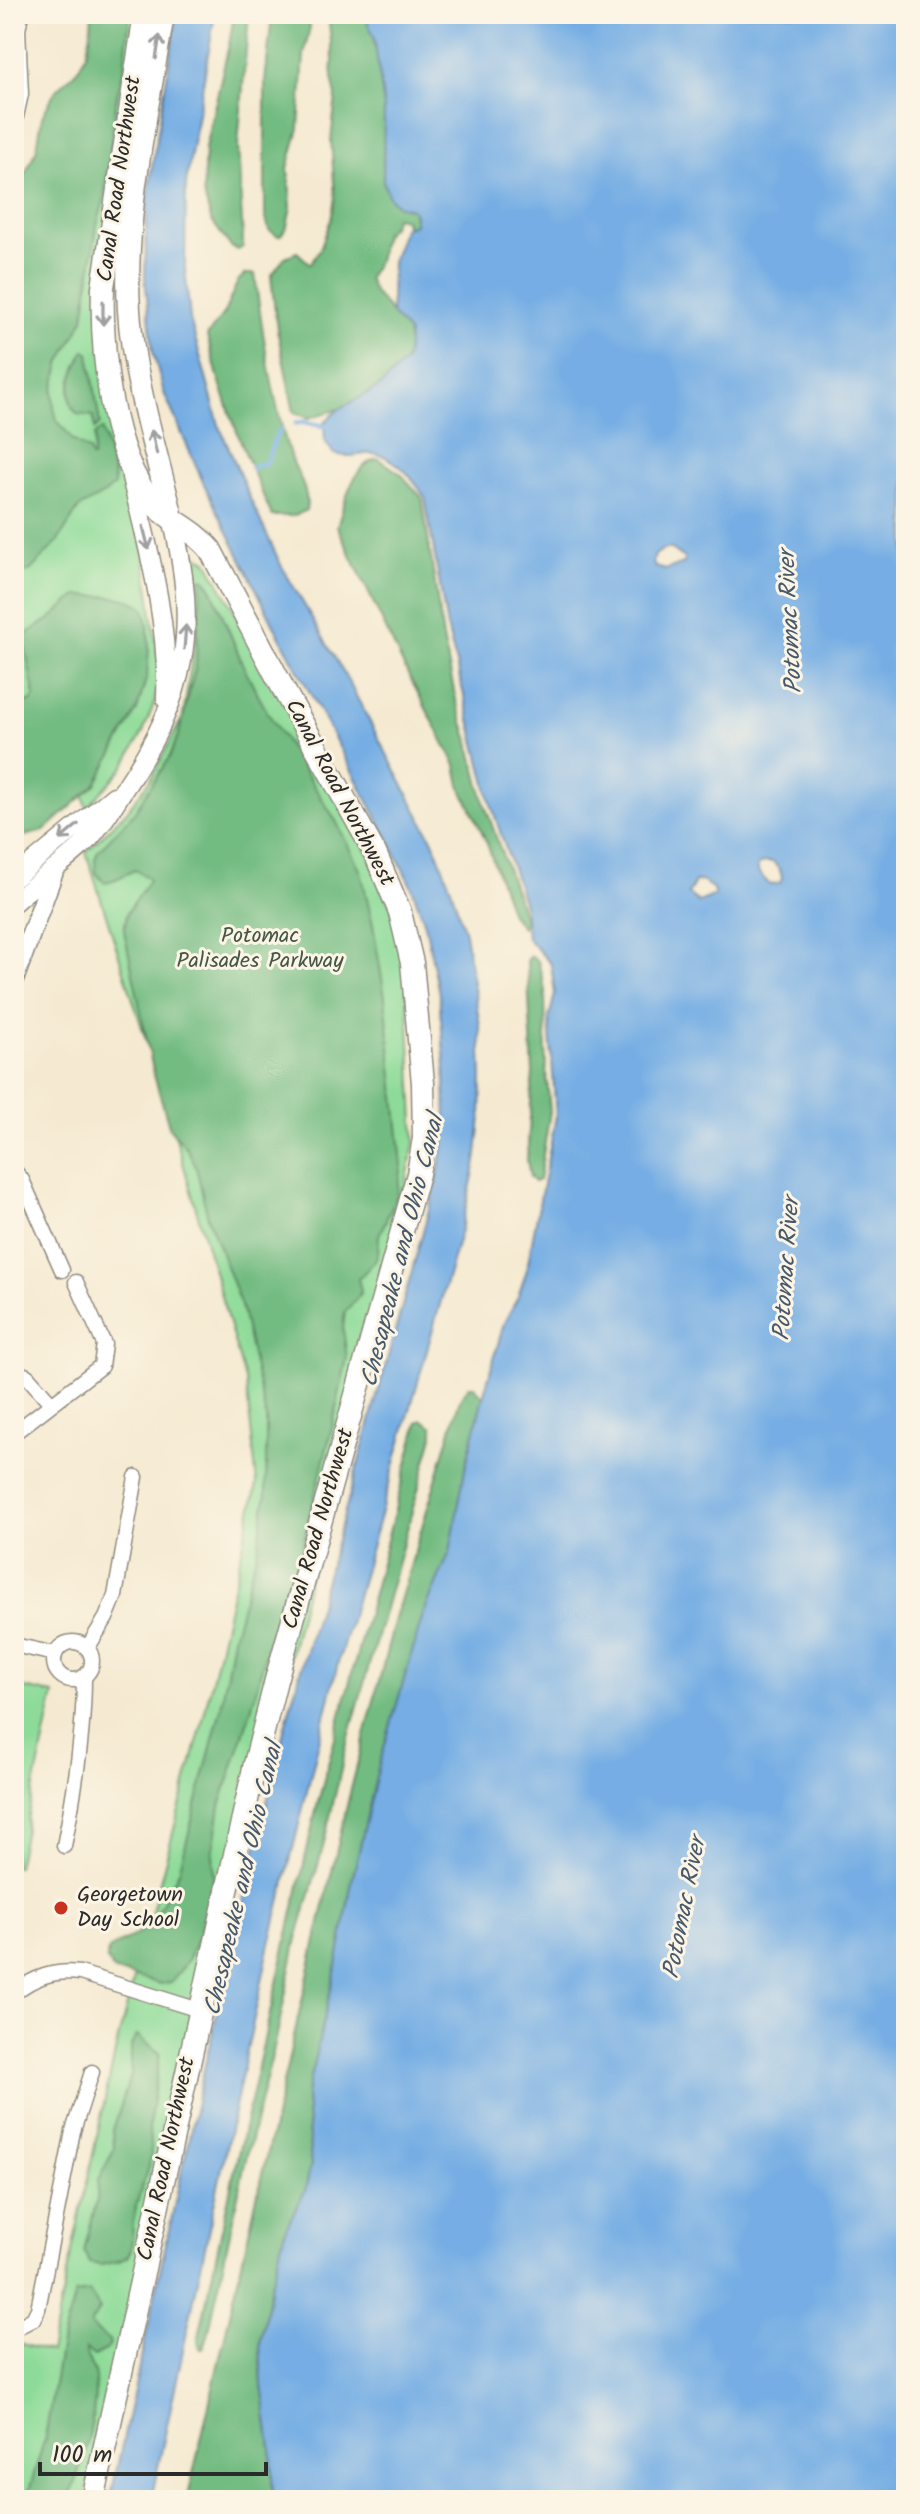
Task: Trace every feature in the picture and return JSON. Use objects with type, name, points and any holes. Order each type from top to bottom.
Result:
[{"type":"highway","name":"Canal Road Northwest","points":[[93,2500],[199,2010],[276,1680],[418,1174],[424,1138],[412,963],[408,938],[390,887],[370,843],[286,694],[210,549],[196,534],[149,499],[127,463],[105,360],[103,287],[145,14]]},
{"type":"highway","name":"Canal Road Northwest","points":[[163,14],[134,200],[128,273],[134,350],[172,518]]},
{"type":"main road","points":[[127,463],[160,598],[167,669],[165,712]]},
{"type":"main road","points":[[14,902],[89,839],[149,749],[165,712],[181,672],[186,623],[185,585],[172,518]]},
{"type":"main road","points":[[14,878],[125,787]]},
{"type":"main road","points":[[14,980],[56,866]]},
{"type":"street","points":[[14,126],[21,94],[18,30],[21,14]]},
{"type":"street","points":[[14,1170],[22,1180],[62,1270]]},
{"type":"street","points":[[14,1433],[101,1366],[104,1344],[76,1282]]},
{"type":"street","points":[[14,1371],[27,1376],[51,1403]]},
{"type":"street","points":[[64,1846],[75,1789],[84,1677],[93,1663],[88,1647],[115,1596],[136,1477]]},
{"type":"street","points":[[84,1677],[73,1680],[63,1678],[56,1670],[55,1654],[62,1645],[72,1641],[88,1647]]},
{"type":"street","points":[[14,1645],[55,1654]]},
{"type":"street","points":[[14,1993],[40,1977],[72,1972],[199,2010]]},
{"type":"street","points":[[16,2328],[33,2319],[40,2302],[73,2131],[92,2072]]},
{"type":"green space","points":[[92,14],[130,14],[84,319],[61,361],[53,391],[57,420],[73,440],[89,451],[91,457],[95,435],[102,429],[114,485],[79,508],[58,541],[31,570],[14,578],[14,197],[37,149],[42,117],[54,93],[78,69],[86,54]]},
{"type":"green space","points":[[107,14],[141,14],[100,272],[144,551],[160,676],[143,732],[124,767],[87,808],[74,763],[18,843],[14,834],[14,469]]},
{"type":"green space","points":[[234,14],[249,14],[238,145],[243,247],[238,250],[231,247],[211,220],[203,192],[205,148]]},
{"type":"green space","points":[[272,14],[309,14],[310,27],[304,55],[299,128],[288,168],[291,207],[287,226],[278,236],[269,230],[265,214],[265,82]]},
{"type":"green space","points":[[328,14],[367,14],[374,36],[384,107],[384,185],[395,202],[412,209],[415,222],[413,226],[406,226],[405,219],[395,217],[393,225],[384,234],[378,261],[368,278],[374,293],[407,330],[409,347],[406,360],[381,386],[339,409],[309,418],[294,412],[277,329],[271,276],[285,257],[297,252],[310,264],[320,249],[331,219],[335,198],[331,140],[336,96]]},
{"type":"green space","points":[[245,274],[255,274],[264,341],[278,408],[289,452],[306,496],[306,510],[295,516],[272,516],[235,428],[207,336],[224,313],[238,281]]},
{"type":"green space","points":[[84,351],[89,353],[100,424],[95,429],[93,416],[77,414],[70,399],[71,383]]},
{"type":"green space","points":[[375,459],[401,474],[422,498],[443,638],[456,700],[484,802],[523,914],[525,923],[522,927],[511,914],[487,843],[460,785],[456,765],[403,665],[337,526],[355,478]]},
{"type":"green space","name":"Potomac Palisades Parkway","points":[[195,555],[207,561],[368,853],[391,907],[407,983],[415,1144],[84,2500],[14,2500],[14,2342],[50,2352],[118,2039],[202,1724],[257,1484],[246,1383],[165,1100],[86,852],[126,812],[150,780],[183,717],[196,633]]},
{"type":"green space","name":"Potomac Palisades Parkway","points":[[204,578],[210,585],[246,672],[266,710],[336,821],[361,872],[385,997],[402,1165],[397,1196],[379,1235],[378,1254],[358,1279],[359,1296],[345,1312],[343,1329],[347,1358],[332,1428],[302,1546],[265,1655],[250,1714],[220,1806],[213,1851],[214,1876],[199,1935],[189,1958],[171,1983],[161,1984],[114,1971],[106,1959],[108,1950],[140,1932],[154,1920],[179,1871],[221,1708],[233,1637],[259,1544],[266,1494],[266,1418],[241,1306],[208,1218],[196,1167],[186,1147],[170,1129],[154,1075],[124,931],[127,913],[149,880],[135,870],[104,882],[96,873],[95,859],[98,851],[133,814],[170,756],[179,733],[196,665],[201,579]]},
{"type":"green space","points":[[78,596],[122,598],[144,608],[149,646],[147,676],[137,710],[96,784],[44,831],[24,836],[16,834],[14,824],[14,706],[30,702],[35,697],[23,638]]},
{"type":"green space","points":[[530,956],[538,961],[545,990],[550,1111],[539,1180],[534,1182],[527,1160],[533,1073],[527,961]]},
{"type":"green space","points":[[469,1386],[474,1386],[483,1397],[465,1469],[450,1552],[423,1615],[379,1765],[306,2095],[311,2165],[305,2191],[285,2230],[260,2344],[271,2447],[273,2500],[187,2500],[349,1797],[397,1611],[460,1399]]},
{"type":"green space","points":[[423,1420],[433,1427],[433,1436],[346,1748],[296,1943],[208,2336],[203,2348],[200,2348],[198,2341],[234,2172],[317,1806],[418,1422]]},
{"type":"green space","points":[[14,1686],[54,1694],[17,1867],[14,1867]]},
{"type":"green space","points":[[137,2036],[160,2053],[149,2126],[151,2157],[134,2213],[131,2250],[127,2257],[101,2265],[89,2263],[84,2251],[97,2199],[98,2182],[114,2149],[113,2130],[131,2074],[131,2045]]},
{"type":"green space","points":[[89,2292],[100,2309],[91,2327],[109,2340],[110,2345],[94,2356],[85,2349],[94,2374],[95,2393],[84,2456],[68,2500],[43,2497],[40,2500],[26,2500],[45,2438],[61,2343],[75,2294]]},
{"type":"water","points":[[177,14],[215,14],[186,184],[185,268],[190,319],[219,425],[281,565],[345,675],[433,841],[451,888],[465,933],[480,1026],[481,1118],[476,1162],[461,1230],[337,1667],[269,1948],[151,2500],[110,2500],[208,2051],[285,1726],[435,1188],[446,1132],[439,994],[425,924],[412,888],[278,633],[203,482],[164,393],[153,352],[145,278],[147,197]]},
{"type":"water","name":"Potomac River","points":[[367,14],[906,14],[906,2500],[273,2500],[271,2447],[260,2344],[285,2230],[305,2191],[311,2165],[306,2095],[379,1765],[423,1615],[450,1552],[465,1469],[483,1397],[504,1323],[526,1273],[556,1116],[549,1018],[555,994],[551,964],[527,938],[524,904],[491,804],[447,627],[425,498],[408,474],[393,461],[376,454],[334,454],[325,441],[324,423],[339,409],[381,386],[406,360],[409,334],[392,314],[392,262],[404,228],[415,224],[415,214],[412,209],[397,205],[389,197],[383,181],[384,107],[374,36]],"holes":[[[664,549],[672,549],[684,558],[684,563],[665,570],[655,567],[655,555]],[[773,862],[780,870],[780,883],[770,885],[758,872],[758,865]],[[702,881],[712,888],[715,895],[699,902],[688,894],[695,882]]]},
{"type":"waterway","points":[[296,423],[329,427]]},
{"type":"waterway","points":[[252,468],[264,465],[281,429]]},
{"type":"place","name":"Georgetown Day School","points":[[61,1908]]},
{"type":"water label","name":"Chesapeake and Ohio Canal","points":[[403,1251]]},
{"type":"water label","name":"Chesapeake and Ohio Canal","points":[[244,1879]]}]
